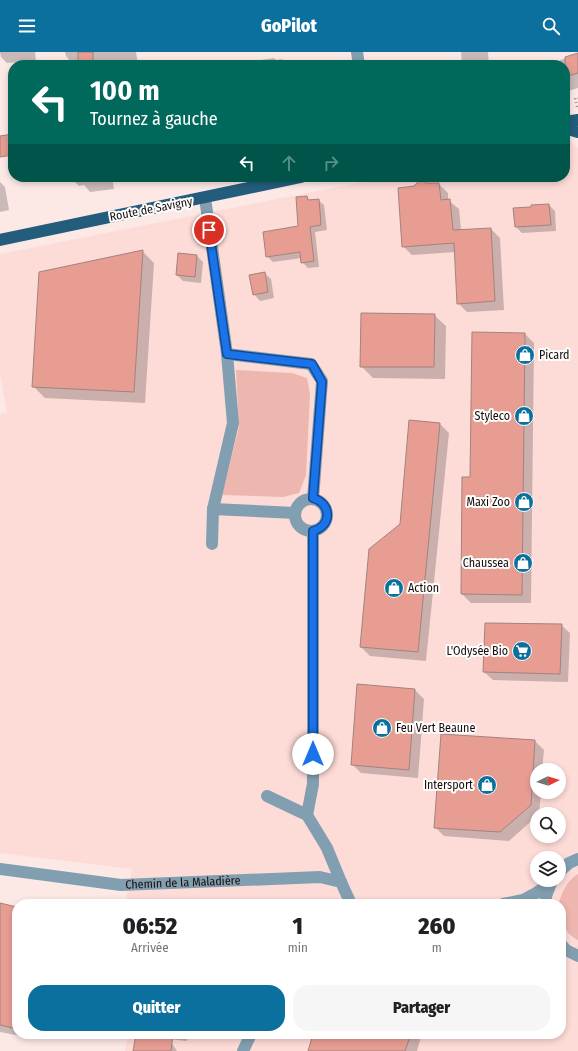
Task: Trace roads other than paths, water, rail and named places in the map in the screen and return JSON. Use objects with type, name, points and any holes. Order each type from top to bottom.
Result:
[{"type":"main road","name":"Route de Savigny","points":[[0,240],[278,182]]},
{"type":"street","points":[[205,198],[227,354],[233,423],[213,509],[212,544]]},
{"type":"street","points":[[227,354],[312,364],[322,382],[313,498]]},
{"type":"street","points":[[313,498],[326,507],[327,515],[322,527],[313,531],[307,531],[298,525],[295,513],[299,504],[313,498]]},
{"type":"street","points":[[213,509],[295,513]]},
{"type":"street","points":[[307,815],[313,784],[313,531]]},
{"type":"street","points":[[267,796],[307,815],[327,848],[349,899]]},
{"type":"street","points":[[566,866],[578,859]]},
{"type":"street","name":"Chemin de la Maladière","points":[[0,869],[121,885],[320,878],[341,882]]},
{"type":"street","points":[[525,899],[544,887]]},
{"type":"street","points":[[546,899],[550,887]]},
{"type":"street","points":[[566,950],[578,956]]},
{"type":"street","points":[[243,1051],[249,1039]]},
{"type":"place","name":"Picard","points":[[525,355]]},
{"type":"place","name":"Styleco","points":[[524,416]]},
{"type":"place","name":"Maxi Zoo","points":[[524,502]]},
{"type":"place","name":"Chaussea","points":[[523,563]]},
{"type":"place","name":"Action","points":[[394,588]]},
{"type":"place","name":"L'Odysée Bio","points":[[522,651]]},
{"type":"place","name":"Feu Vert Beaune","points":[[382,728]]},
{"type":"place","name":"Intersport","points":[[487,785]]}]
